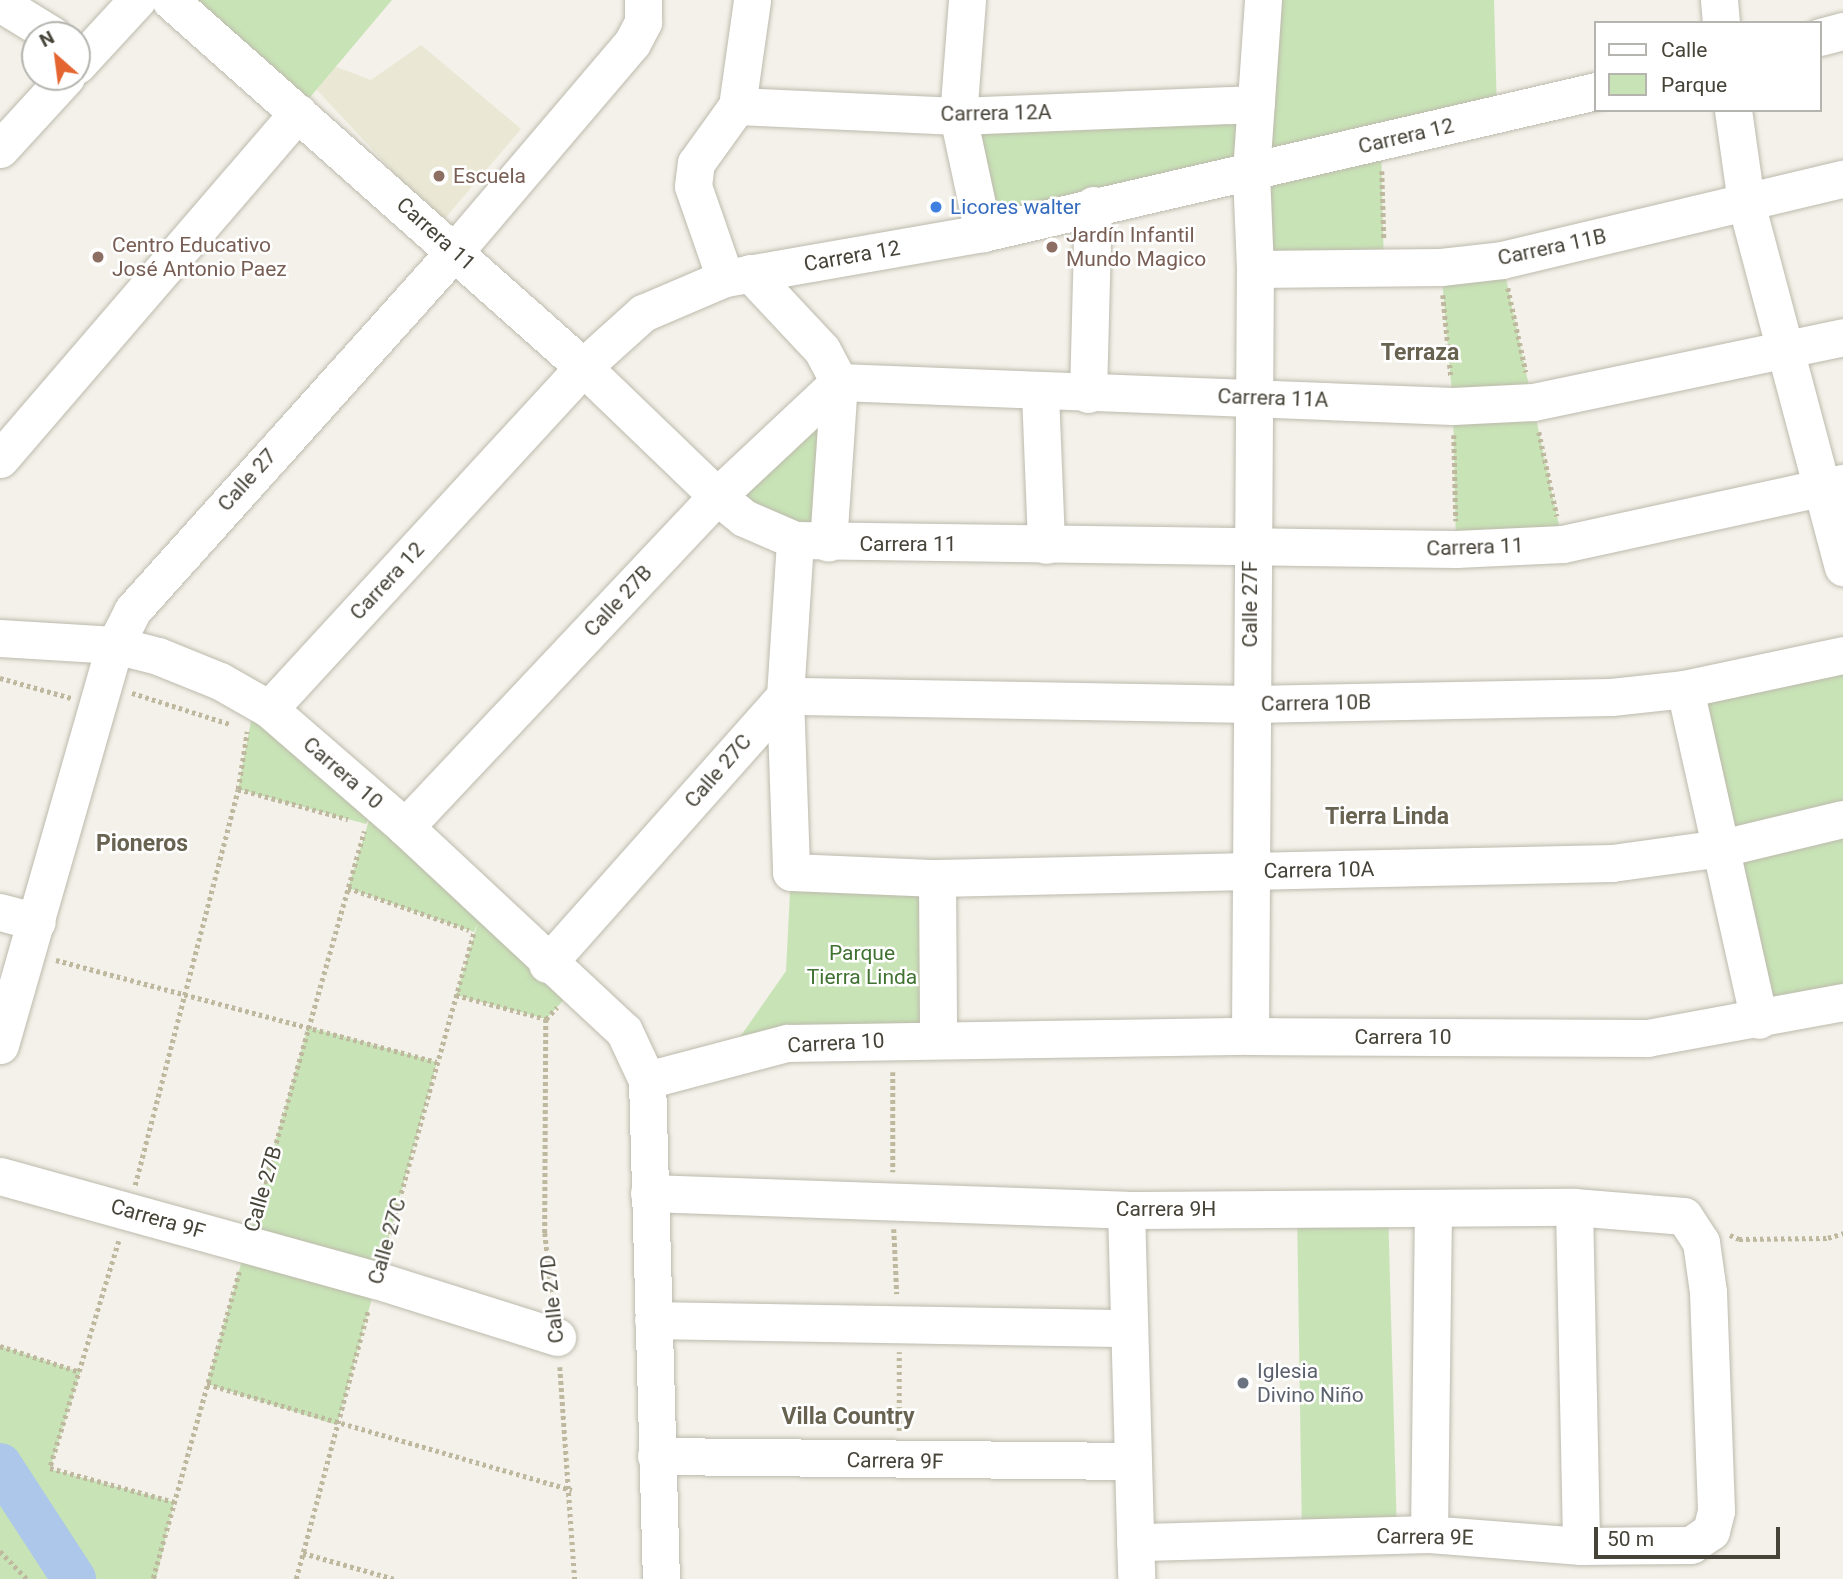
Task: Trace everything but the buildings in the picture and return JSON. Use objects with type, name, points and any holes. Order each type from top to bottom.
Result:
[{"type":"street","points":[[91,47],[137,0]]},
{"type":"street","name":"Carrera 11","points":[[170,0],[583,367],[717,496],[744,518],[811,542],[1456,550],[1563,544],[1832,486]]},
{"type":"street","name":"Calle 27","points":[[0,1045],[116,645],[132,611],[155,581],[455,251],[632,43],[643,22],[643,0]]},
{"type":"street","points":[[752,0],[737,106],[696,163],[693,186],[738,276],[822,350],[839,382],[785,696]]},
{"type":"street","points":[[967,0],[958,116],[982,233]]},
{"type":"street","name":"Calle 27F","points":[[1250,1036],[1250,547],[1255,396],[1255,269],[1251,172],[1264,0]]},
{"type":"street","points":[[1718,0],[1721,21]]},
{"type":"street","points":[[0,3],[29,21]]},
{"type":"street","points":[[1822,36],[1843,31]]},
{"type":"street","points":[[0,149],[51,91]]},
{"type":"street","name":"Carrera 12","points":[[257,713],[583,367],[643,313],[738,276],[982,233],[1093,205],[1251,172],[1594,92]]},
{"type":"street","name":"Carrera 12A","points":[[737,106],[958,116],[1256,104]]},
{"type":"street","points":[[1733,112],[1746,203],[1784,350],[1832,486],[1843,567]]},
{"type":"street","points":[[0,459],[298,113]]},
{"type":"street","name":"Carrera 11B","points":[[1255,269],[1384,268],[1502,260],[1843,179]]},
{"type":"street","points":[[1088,394],[1093,205]]},
{"type":"street","name":"Carrera 11A","points":[[839,382],[1040,393],[1255,396],[1453,406],[1533,402],[1843,337]]},
{"type":"street","name":"Calle 27B","points":[[405,827],[717,496],[839,382]]},
{"type":"street","points":[[1040,393],[1046,545]]},
{"type":"street","name":"Carrera 10","points":[[0,638],[116,645],[195,671],[257,713],[371,813],[405,827],[479,918],[547,964],[624,1031],[647,1080],[788,1043],[1250,1036],[1647,1038],[1759,1020],[1843,1002]]},
{"type":"street","name":"Carrera 10B","points":[[785,696],[1251,704],[1611,697],[1685,689],[1843,655]]},
{"type":"street","points":[[1685,689],[1759,1020]]},
{"type":"street","name":"Carrera 10A","points":[[785,696],[791,872],[937,878],[1612,863],[1722,848],[1843,819]]},
{"type":"street","name":"Calle 27C","points":[[547,964],[785,696]]},
{"type":"street","points":[[937,878],[939,1040]]},
{"type":"street","points":[[0,912],[32,937]]},
{"type":"street","points":[[647,1080],[661,1579]]},
{"type":"street","name":"Carrera 9F","points":[[0,1176],[128,1209],[376,1280],[557,1337]]},
{"type":"street","name":"Carrera 9H","points":[[649,1193],[892,1199],[1126,1210],[1574,1207],[1684,1216]]},
{"type":"street","points":[[1574,1207],[1581,1546]]},
{"type":"street","points":[[1429,1534],[1433,1208]]},
{"type":"street","points":[[1126,1210],[1127,1328],[1136,1579]]},
{"type":"street","name":"Carrera 9E","points":[[1135,1542],[1429,1534],[1581,1546],[1691,1545],[1711,1531],[1716,1511],[1708,1292],[1701,1242],[1684,1216]]},
{"type":"street","points":[[653,1320],[1127,1328]]},
{"type":"street","name":"Carrera 9F","points":[[656,1456],[899,1462],[1133,1461]]},
{"type":"path","points":[[1381,142],[1384,268]]},
{"type":"path","points":[[1502,260],[1563,544]]},
{"type":"path","points":[[0,678],[102,696],[257,713],[186,995],[128,1209],[50,1468],[174,1502]]},
{"type":"path","points":[[238,789],[371,813]]},
{"type":"path","name":"Calle 27B","points":[[155,1578],[207,1384],[371,813]]},
{"type":"path","points":[[348,888],[479,918]]},
{"type":"path","name":"Calle 27C","points":[[296,1579],[376,1280],[479,918]]},
{"type":"path","points":[[32,937],[186,995],[437,1062]]},
{"type":"path","name":"Calle 27D","points":[[456,995],[546,1019],[545,1233],[572,1489],[575,1579]]},
{"type":"path","points":[[892,1040],[892,1199],[899,1326],[899,1462]]},
{"type":"path","points":[[1684,1216],[1739,1239],[1828,1238],[1843,1233]]},
{"type":"path","points":[[0,1346],[80,1372]]},
{"type":"path","points":[[207,1384],[337,1425],[572,1489]]},
{"type":"path","points":[[0,1551],[27,1579]]},
{"type":"path","points":[[303,1553],[394,1579]]},
{"type":"shaded area","name":"Escuela","points":[[421,45],[521,129],[441,223],[316,89],[334,66],[371,80]]},
{"type":"green space","points":[[173,0],[392,0],[306,102]]},
{"type":"green space","points":[[1264,0],[1494,0],[1497,115],[1381,142],[1384,268],[1255,269],[1251,173],[983,233],[958,116],[1256,104]]},
{"type":"green space","points":[[1502,260],[1563,544],[1456,549],[1453,406],[1441,267]]},
{"type":"green space","points":[[839,382],[828,543],[724,496]]},
{"type":"green space","points":[[1843,655],[1843,1002],[1759,1020],[1685,689]]},
{"type":"green space","points":[[255,700],[576,987],[546,1019],[456,995],[478,923],[474,932],[348,888],[372,811],[366,824],[238,789]]},
{"type":"green space","name":"Parque Tierra Linda","points":[[791,872],[937,878],[938,1040],[724,1060],[786,971]]},
{"type":"green space","points":[[308,1027],[437,1062],[337,1425],[207,1384]]},
{"type":"green space","points":[[1388,1208],[1397,1535],[1302,1538],[1297,1209]]},
{"type":"green space","points":[[0,1346],[80,1372],[50,1469],[174,1502],[156,1579],[0,1579]]},
{"type":"waterway","points":[[0,1465],[74,1579]]},
{"type":"place","name":"Escuela","points":[[439,176]]},
{"type":"place","name":"Licores walter","points":[[936,207]]},
{"type":"place","name":"Jardín Infantil Mundo Magico","points":[[1052,247]]},
{"type":"place","name":"Centro Educativo José Antonio Paez","points":[[98,257]]},
{"type":"place","name":"Iglesia Divino Niño","points":[[1243,1383]]},
{"type":"district","name":"Terraza","points":[[1420,353]]},
{"type":"district","name":"Tierra Linda","points":[[1387,817]]},
{"type":"district","name":"Pioneros","points":[[142,844]]},
{"type":"district","name":"Villa Country","points":[[848,1417]]}]
